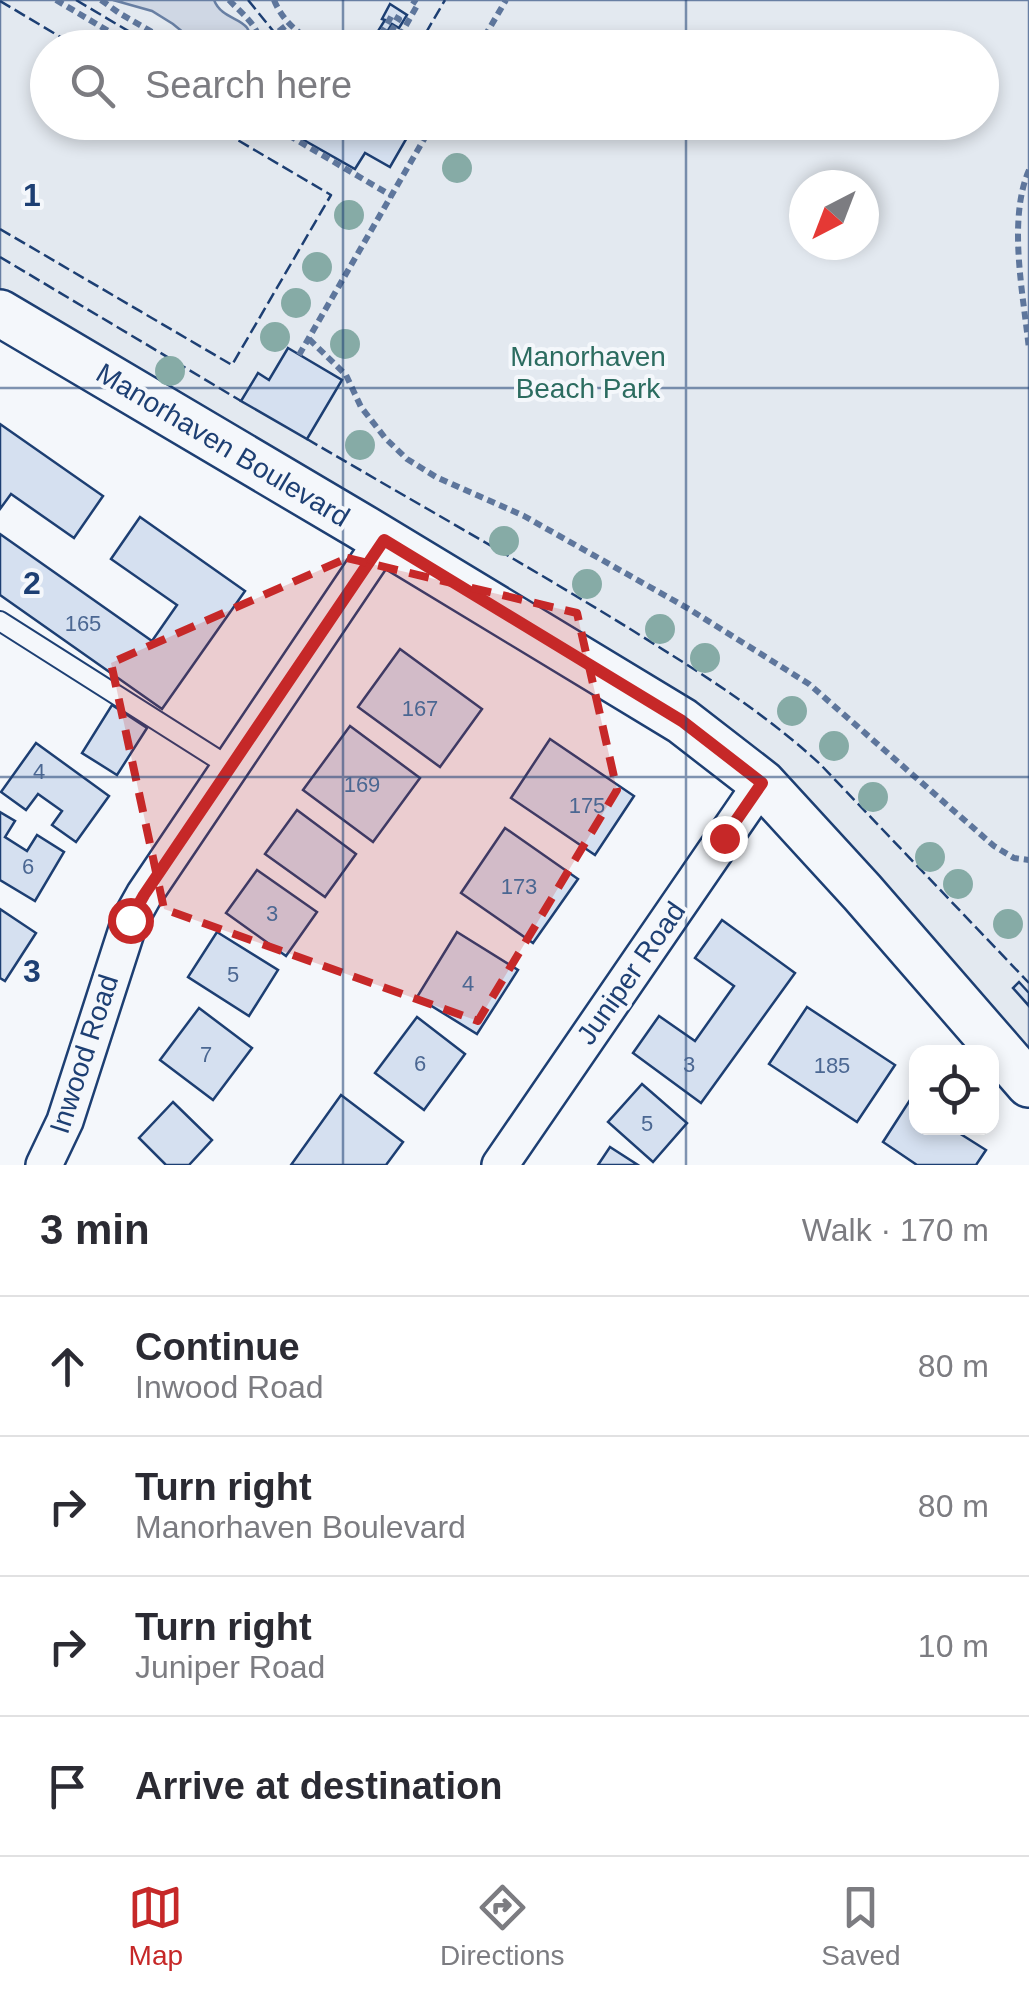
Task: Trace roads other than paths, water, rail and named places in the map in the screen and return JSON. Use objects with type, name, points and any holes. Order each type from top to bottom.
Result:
[{"type":"street","name":"Manorhaven Boulevard","points":[[0,312],[682,721],[762,783],[1029,1084]]},
{"type":"street","name":"Inwood Road","points":[[44,1165],[66,1121],[130,920],[384,540]]},
{"type":"street","name":"Juniper Road","points":[[500,1165],[762,783]]},
{"type":"lane","points":[[0,622],[230,767]]},
{"type":"park label","name":"Manorhaven Beach Park","points":[[588,372]]}]
